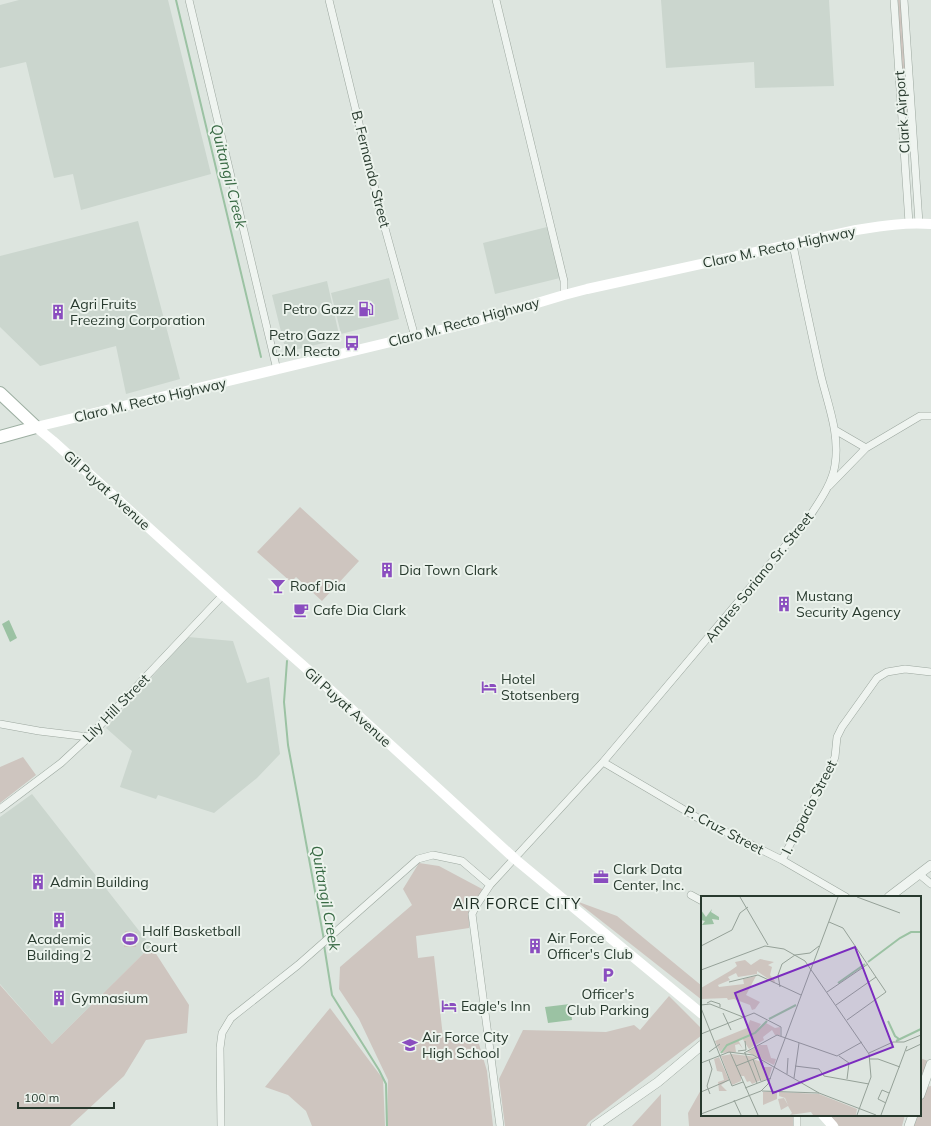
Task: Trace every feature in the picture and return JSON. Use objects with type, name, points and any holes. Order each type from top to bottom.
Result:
[{"type":"main road","name":"Claro M. Recto Highway","points":[[0,437],[36,427],[415,337],[474,322],[564,295],[856,230],[892,224],[931,224]]},
{"type":"main road","name":"Gil Puyat Avenue","points":[[0,393],[516,859],[701,1013]]},
{"type":"main road","points":[[824,1116],[833,1126]]},
{"type":"street","points":[[189,0],[277,370]]},
{"type":"street","name":"B. Fernando Street","points":[[329,0],[381,214],[415,337]]},
{"type":"street","points":[[496,0],[564,281],[564,295]]},
{"type":"street","name":"Clark Airport","points":[[894,0],[914,223]]},
{"type":"street","name":"Clark Airport","points":[[904,0],[909,72],[914,223]]},
{"type":"street","points":[[900,73],[909,72]]},
{"type":"street","name":"Andres Soriano Sr. Street","points":[[500,1126],[472,914],[476,906],[490,885],[516,859],[603,762],[808,520],[828,488],[835,467],[835,430],[821,375],[793,245]]},
{"type":"street","points":[[828,488],[866,448],[920,416],[931,416]]},
{"type":"street","points":[[835,430],[866,448]]},
{"type":"street","name":"Lily Hill Street","points":[[0,809],[61,764],[89,737],[223,595]]},
{"type":"street","name":"I. Topacio Street","points":[[782,860],[832,764],[835,757],[837,737],[842,727],[877,678],[887,672],[905,669],[931,672]]},
{"type":"street","points":[[0,724],[39,731],[89,737]]},
{"type":"street","name":"P. Cruz Street","points":[[603,762],[698,818],[782,860],[844,896]]},
{"type":"street","points":[[221,1126],[220,1048],[222,1033],[227,1024],[236,1014],[298,965],[418,859],[433,855],[462,862],[490,885]]},
{"type":"street","points":[[890,896],[931,865]]},
{"type":"street","points":[[919,874],[931,884]]},
{"type":"street","points":[[691,895],[701,900]]},
{"type":"street","points":[[595,1126],[658,1082],[701,1046]]},
{"type":"street","points":[[921,1092],[931,1064]]},
{"type":"street","points":[[909,1126],[913,1116]]},
{"type":"shaded area","points":[[19,0],[168,0],[211,174],[81,210],[73,174],[54,178],[26,62],[0,68],[0,5]]},
{"type":"shaded area","points":[[661,0],[829,0],[834,86],[755,88],[754,62],[666,68]]},
{"type":"shaded area","points":[[898,0],[901,0],[904,69],[901,67]]},
{"type":"shaded area","points":[[903,76],[905,78],[907,116],[905,116]]},
{"type":"shaded area","points":[[138,221],[180,379],[126,394],[116,346],[40,366],[0,327],[0,256]]},
{"type":"shaded area","points":[[547,227],[560,278],[495,294],[483,243]]},
{"type":"shaded area","name":"Petro Gazz","points":[[389,278],[399,319],[341,334],[331,293]]},
{"type":"shaded area","points":[[327,281],[340,339],[286,352],[272,295]]},
{"type":"shaded area","points":[[300,507],[359,561],[322,601],[296,577],[291,582],[257,552]]},
{"type":"shaded area","points":[[9,620],[17,638],[10,642],[2,624]]},
{"type":"shaded area","points":[[188,637],[233,641],[247,683],[269,677],[280,754],[257,778],[214,813],[158,795],[156,799],[120,787],[132,751],[106,728]]},
{"type":"shaded area","points":[[23,757],[36,775],[0,803],[0,767]]},
{"type":"shaded area","points":[[32,794],[151,946],[52,1044],[0,984],[0,817]]},
{"type":"shaded area","points":[[419,863],[439,866],[484,890],[469,906],[469,928],[416,936],[418,958],[434,956],[443,1037],[476,1034],[487,1071],[493,1126],[387,1126],[388,1080],[359,1019],[339,989],[340,967],[412,905],[403,889]]},
{"type":"shaded area","points":[[576,901],[617,916],[701,985],[701,999]]},
{"type":"shaded area","name":"Half Basketball Court","points":[[125,931],[137,932],[136,947],[124,947]]},
{"type":"shaded area","points":[[151,946],[189,1005],[187,1033],[146,1040],[124,1076],[70,1126],[0,1126],[0,985],[52,1044]]},
{"type":"shaded area","points":[[669,996],[701,1028],[701,1036],[589,1122],[586,1126],[505,1126],[499,1079],[523,1030],[606,1032],[634,1025],[640,1030]]},
{"type":"shaded area","points":[[570,1004],[572,1020],[548,1023],[545,1007]]},
{"type":"shaded area","points":[[330,1008],[383,1079],[385,1126],[312,1126],[306,1111],[288,1095],[265,1087]]},
{"type":"shaded area","points":[[921,1058],[928,1061],[921,1077]]},
{"type":"shaded area","points":[[931,1086],[931,1126],[910,1126],[914,1116],[921,1116],[921,1096],[926,1087]]},
{"type":"shaded area","points":[[701,1090],[701,1116],[796,1116],[799,1126],[689,1126],[688,1113]]},
{"type":"shaded area","points":[[661,1094],[661,1126],[632,1126]]},
{"type":"shaded area","points":[[831,1116],[905,1116],[902,1126],[839,1126]]},
{"type":"waterway","name":"Quitangil Creek","points":[[176,0],[261,357]]},
{"type":"waterway","name":"Quitangil Creek","points":[[287,661],[284,702],[288,745],[324,940]]},
{"type":"waterway","name":"Quitangil Creek","points":[[324,945],[332,995],[379,1070],[386,1084],[387,1126]]},
{"type":"place","name":"Petro Gazz","points":[[366,309]]},
{"type":"place","name":"Agri Fruits Freezing Corporation","points":[[58,312]]},
{"type":"place","name":"Petro Gazz C.M. Recto","points":[[352,343]]},
{"type":"place","name":"Dia Town Clark","points":[[387,570]]},
{"type":"place","name":"Roof Dia","points":[[278,586]]},
{"type":"place","name":"Mustang Security Agency","points":[[784,604]]},
{"type":"place","name":"Cafe Dia Clark","points":[[301,610]]},
{"type":"place","name":"Hotel Stotsenberg","points":[[489,687]]},
{"type":"place","name":"Clark Data Center, Inc.","points":[[601,877]]},
{"type":"place","name":"Admin Building","points":[[38,882]]},
{"type":"place","name":"Academic Building 2","points":[[59,920]]},
{"type":"place","name":"Half Basketball Court","points":[[130,939]]},
{"type":"place","name":"Air Force Officer's Club","points":[[535,946]]},
{"type":"place","name":"Officer's Club Parking","points":[[608,975]]},
{"type":"place","name":"Gymnasium","points":[[59,998]]},
{"type":"place","name":"Eagle's Inn","points":[[449,1006]]},
{"type":"place","name":"Air Force City High School","points":[[410,1045]]},
{"type":"district","name":"AIR FORCE CITY","points":[[517,903]]}]
